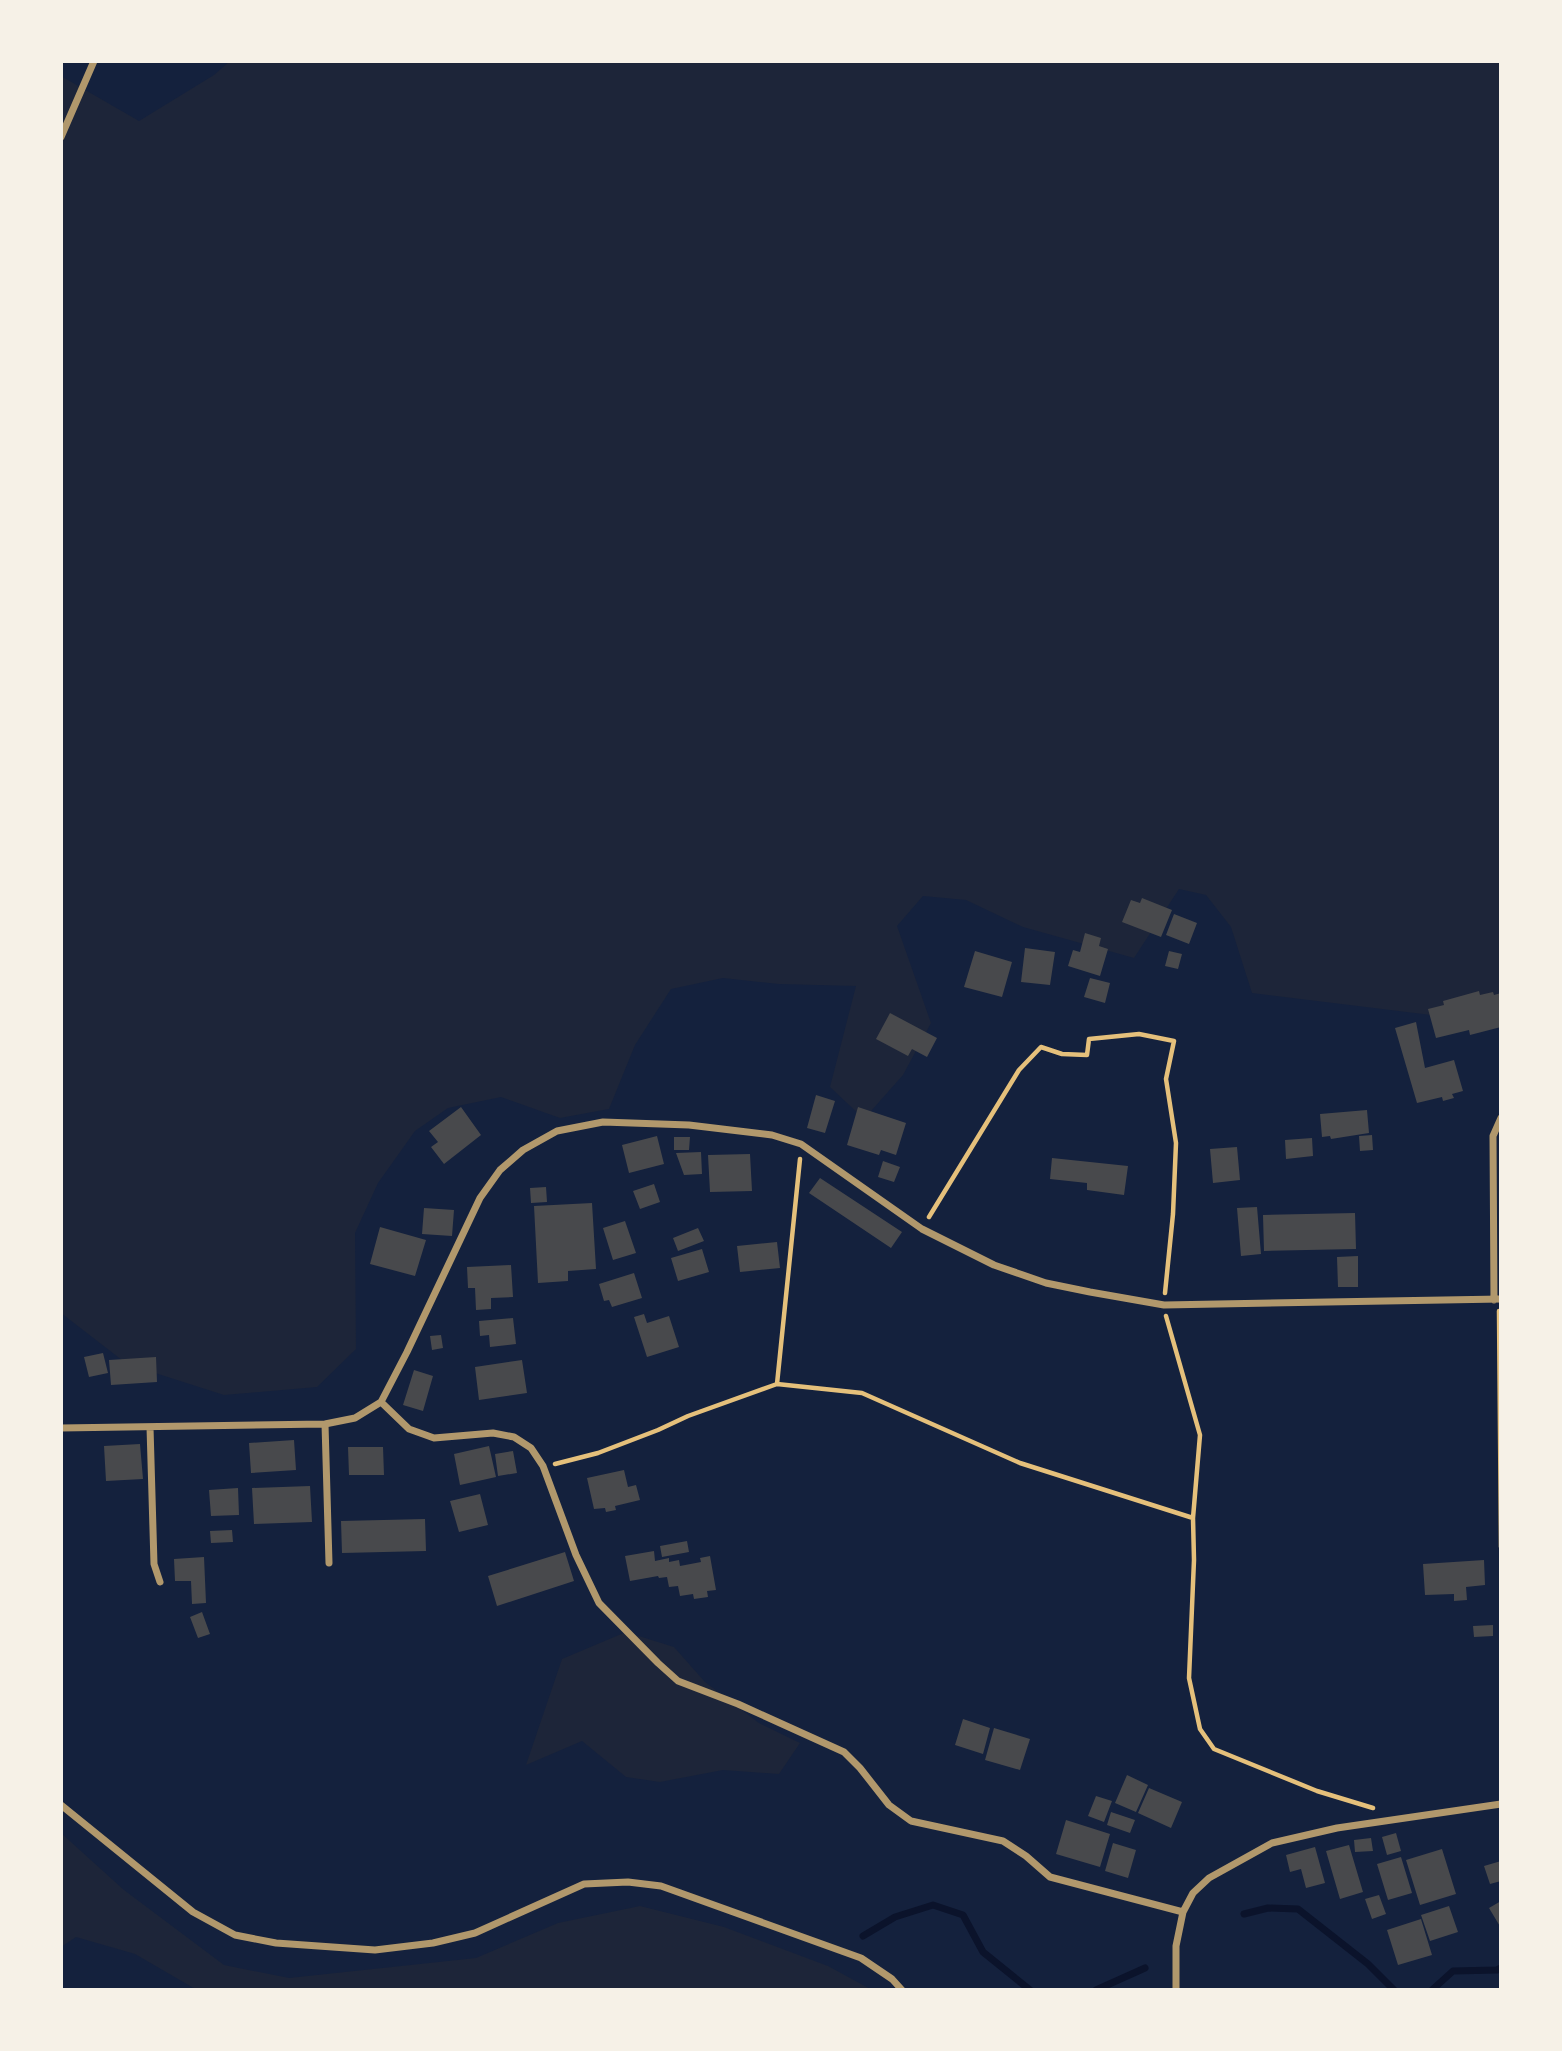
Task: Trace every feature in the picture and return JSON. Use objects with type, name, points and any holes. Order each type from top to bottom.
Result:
[{"type":"street","points":[[61,137],[94,61]]},
{"type":"street","points":[[61,1427],[326,1424],[355,1418],[381,1402],[408,1352],[480,1198],[500,1170],[523,1150],[557,1131],[604,1122],[689,1125],[772,1135],[802,1143],[922,1229],[994,1265],[1046,1283],[1164,1305],[1498,1299],[1493,1136],[1501,1118]]},
{"type":"street","points":[[381,1402],[409,1429],[434,1438],[494,1433],[514,1437],[531,1448],[544,1466],[576,1555],[599,1603],[678,1681],[738,1704],[844,1752],[889,1805],[911,1821],[1003,1841],[1050,1877],[1183,1912]]},
{"type":"street","points":[[326,1424],[329,1563]]},
{"type":"street","points":[[150,1427],[154,1564],[160,1582]]},
{"type":"street","points":[[1176,1990],[1176,1946],[1183,1912],[1192,1893],[1209,1878],[1272,1843],[1336,1828],[1501,1804]]},
{"type":"street","points":[[61,1805],[193,1913],[236,1935],[323,1948],[376,1950],[433,1943],[475,1933],[584,1884],[628,1882],[661,1885],[861,1958],[892,1979],[902,1990]]},
{"type":"path","points":[[922,1229],[1018,1070],[1041,1047],[1062,1054],[1087,1055],[1089,1039],[1139,1034],[1174,1041],[1166,1079],[1176,1143],[1173,1214],[1164,1305],[1167,1325],[1200,1435],[1194,1518],[1195,1560],[1189,1678],[1200,1729],[1214,1749],[1317,1791],[1381,1811]]},
{"type":"path","points":[[778,1384],[802,1143]]},
{"type":"path","points":[[1498,1299],[1501,1547]]},
{"type":"path","points":[[544,1466],[598,1453],[688,1416],[778,1384],[862,1393],[1020,1463],[1194,1518]]},
{"type":"shaded area","points":[[230,61],[1501,61],[1501,998],[1431,1015],[1252,993],[1231,927],[1206,895],[1179,889],[1134,958],[1023,927],[966,900],[923,896],[897,926],[931,1023],[903,1075],[864,1119],[830,1087],[856,986],[779,984],[723,978],[671,989],[635,1045],[609,1109],[560,1118],[501,1097],[448,1108],[415,1131],[378,1183],[355,1233],[356,1349],[317,1387],[224,1395],[127,1364],[61,1313],[61,76],[139,121],[214,75]]},
{"type":"shaded area","points":[[626,1632],[674,1647],[705,1682],[759,1723],[800,1743],[779,1774],[723,1770],[660,1782],[626,1777],[582,1741],[526,1765],[562,1659]]},
{"type":"shaded area","points":[[61,1833],[124,1890],[224,1965],[289,1978],[476,1958],[558,1923],[640,1906],[724,1927],[828,1966],[872,1990],[197,1990],[135,1954],[76,1937],[61,1947]]},
{"type":"building","points":[[1142,898],[1172,910],[1161,937],[1122,922],[1131,900],[1140,903]]},
{"type":"building","points":[[1174,914],[1197,923],[1189,944],[1166,935]]},
{"type":"building","points":[[1085,933],[1101,938],[1099,946],[1108,949],[1100,976],[1068,966],[1073,950],[1080,952]]},
{"type":"building","points":[[1025,948],[1055,952],[1050,985],[1021,982]]},
{"type":"building","points":[[975,951],[1012,962],[1002,997],[964,987]]},
{"type":"building","points":[[1169,951],[1182,954],[1178,969],[1165,966]]},
{"type":"building","points":[[1090,978],[1110,983],[1105,1003],[1084,997]]},
{"type":"building","points":[[1479,991],[1480,995],[1501,993],[1501,1027],[1470,1035],[1469,1030],[1436,1038],[1428,1009],[1444,1005],[1443,1001]]},
{"type":"building","points":[[890,1013],[937,1038],[927,1057],[912,1049],[908,1056],[876,1039]]},
{"type":"building","points":[[1416,1022],[1425,1068],[1454,1060],[1463,1091],[1452,1094],[1454,1098],[1443,1101],[1442,1097],[1417,1103],[1395,1028]]},
{"type":"building","points":[[816,1095],[835,1101],[825,1133],[807,1128]]},
{"type":"building","points":[[461,1107],[481,1135],[444,1164],[431,1147],[438,1142],[429,1131]]},
{"type":"building","points":[[858,1107],[906,1123],[896,1155],[881,1150],[879,1155],[847,1145]]},
{"type":"building","points":[[1367,1110],[1369,1133],[1331,1139],[1330,1136],[1322,1137],[1320,1114]]},
{"type":"building","points":[[1372,1135],[1373,1150],[1360,1151],[1359,1136]]},
{"type":"building","points":[[657,1136],[664,1164],[629,1173],[622,1145]]},
{"type":"building","points":[[674,1137],[690,1137],[689,1150],[674,1150]]},
{"type":"building","points":[[1312,1138],[1313,1156],[1286,1159],[1285,1140]]},
{"type":"building","points":[[1237,1147],[1240,1180],[1213,1183],[1210,1149]]},
{"type":"building","points":[[701,1152],[702,1174],[684,1175],[676,1153]]},
{"type":"building","points":[[750,1154],[752,1191],[710,1192],[708,1155]]},
{"type":"building","points":[[1052,1158],[1128,1166],[1124,1195],[1087,1190],[1087,1183],[1050,1179]]},
{"type":"building","points":[[883,1161],[900,1167],[894,1182],[878,1177]]},
{"type":"building","points":[[820,1178],[902,1232],[891,1248],[809,1193]]},
{"type":"building","points":[[654,1184],[660,1202],[640,1209],[633,1191]]},
{"type":"building","points":[[546,1187],[547,1202],[531,1203],[530,1188]]},
{"type":"building","points":[[592,1203],[596,1269],[568,1271],[568,1281],[538,1283],[534,1206]]},
{"type":"building","points":[[1257,1207],[1261,1254],[1241,1256],[1237,1208]]},
{"type":"building","points":[[424,1208],[454,1210],[452,1236],[422,1234]]},
{"type":"building","points":[[1355,1213],[1356,1249],[1264,1251],[1263,1215]]},
{"type":"building","points":[[625,1221],[636,1253],[613,1260],[603,1228]]},
{"type":"building","points":[[380,1227],[426,1240],[415,1276],[370,1264]]},
{"type":"building","points":[[698,1228],[704,1241],[678,1251],[673,1238]]},
{"type":"building","points":[[777,1242],[780,1268],[740,1272],[737,1246]]},
{"type":"building","points":[[702,1249],[709,1272],[678,1281],[671,1258]]},
{"type":"building","points":[[1358,1256],[1358,1287],[1338,1287],[1337,1257]]},
{"type":"building","points":[[511,1265],[513,1297],[491,1298],[491,1309],[476,1310],[475,1288],[468,1288],[467,1267]]},
{"type":"building","points":[[634,1273],[642,1298],[612,1307],[609,1300],[604,1301],[599,1284]]},
{"type":"building","points":[[644,1314],[647,1323],[669,1316],[679,1347],[647,1357],[634,1317]]},
{"type":"building","points":[[513,1318],[516,1344],[490,1347],[489,1335],[480,1336],[479,1321]]},
{"type":"building","points":[[441,1335],[443,1348],[432,1350],[430,1336]]},
{"type":"building","points":[[103,1353],[108,1373],[89,1377],[84,1357]]},
{"type":"building","points":[[156,1357],[157,1382],[111,1385],[109,1360]]},
{"type":"building","points":[[522,1360],[527,1393],[479,1400],[475,1367]]},
{"type":"building","points":[[414,1370],[433,1376],[423,1411],[403,1405]]},
{"type":"building","points":[[294,1440],[296,1470],[251,1473],[249,1443]]},
{"type":"building","points":[[140,1444],[143,1479],[106,1481],[104,1446]]},
{"type":"building","points":[[489,1446],[496,1477],[460,1485],[454,1454]]},
{"type":"building","points":[[348,1447],[383,1447],[384,1475],[349,1475]]},
{"type":"building","points":[[513,1451],[517,1473],[498,1476],[495,1454]]},
{"type":"building","points":[[624,1470],[628,1487],[636,1485],[640,1500],[615,1506],[616,1510],[606,1512],[605,1508],[594,1509],[587,1478]]},
{"type":"building","points":[[310,1486],[312,1522],[254,1524],[252,1488]]},
{"type":"building","points":[[238,1488],[239,1515],[211,1516],[209,1490]]},
{"type":"building","points":[[480,1494],[488,1525],[459,1532],[450,1501]]},
{"type":"building","points":[[425,1519],[426,1551],[342,1553],[341,1521]]},
{"type":"building","points":[[232,1530],[233,1542],[211,1543],[210,1531]]},
{"type":"building","points":[[687,1541],[689,1552],[662,1557],[660,1546]]},
{"type":"building","points":[[654,1551],[655,1561],[669,1558],[669,1562],[679,1560],[680,1566],[701,1562],[700,1558],[710,1556],[716,1590],[707,1591],[708,1597],[694,1599],[693,1594],[680,1596],[678,1586],[669,1587],[667,1577],[630,1581],[625,1556]]},
{"type":"building","points":[[565,1552],[574,1581],[497,1606],[488,1576]]},
{"type":"building","points":[[204,1557],[206,1603],[192,1604],[191,1581],[175,1581],[174,1559]]},
{"type":"building","points":[[1484,1560],[1485,1585],[1466,1587],[1467,1600],[1454,1601],[1454,1594],[1425,1595],[1423,1564]]},
{"type":"building","points":[[202,1612],[210,1634],[198,1638],[190,1617]]},
{"type":"building","points":[[1493,1625],[1493,1636],[1474,1637],[1473,1626]]},
{"type":"building","points":[[963,1719],[990,1728],[983,1754],[955,1745]]},
{"type":"building","points":[[994,1728],[1030,1739],[1020,1770],[985,1760]]},
{"type":"building","points":[[1127,1775],[1148,1785],[1136,1812],[1115,1803]]},
{"type":"building","points":[[1149,1788],[1182,1802],[1171,1828],[1138,1813]]},
{"type":"building","points":[[1096,1796],[1112,1801],[1104,1822],[1088,1816]]},
{"type":"building","points":[[1111,1812],[1135,1820],[1130,1833],[1107,1825]]},
{"type":"building","points":[[1066,1820],[1110,1834],[1100,1867],[1056,1854]]},
{"type":"building","points":[[1396,1833],[1401,1851],[1387,1855],[1382,1837]]},
{"type":"building","points":[[1371,1838],[1373,1851],[1355,1852],[1354,1840]]},
{"type":"building","points":[[1113,1843],[1136,1850],[1128,1878],[1105,1871]]},
{"type":"building","points":[[1349,1845],[1363,1892],[1340,1899],[1326,1851]]},
{"type":"building","points":[[1315,1847],[1325,1883],[1306,1888],[1301,1869],[1290,1872],[1286,1855]]},
{"type":"building","points":[[1442,1849],[1456,1894],[1420,1905],[1406,1860]]},
{"type":"building","points":[[1401,1857],[1412,1893],[1388,1900],[1377,1864]]},
{"type":"building","points":[[1501,1861],[1501,1881],[1490,1884],[1484,1866]]},
{"type":"building","points":[[1379,1895],[1386,1914],[1372,1919],[1365,1899]]},
{"type":"building","points":[[1501,1901],[1501,1928],[1489,1908]]},
{"type":"building","points":[[1449,1906],[1458,1932],[1430,1941],[1421,1915]]},
{"type":"building","points":[[1421,1919],[1432,1955],[1398,1965],[1387,1930]]},
{"type":"waterway","points":[[863,1936],[895,1917],[933,1905],[963,1915],[983,1952],[1030,1990]]},
{"type":"waterway","points":[[1244,1914],[1268,1908],[1298,1909],[1368,1964],[1394,1990]]},
{"type":"waterway","points":[[1096,1990],[1145,1968]]},
{"type":"waterway","points":[[1432,1990],[1453,1971],[1501,1968]]}]
